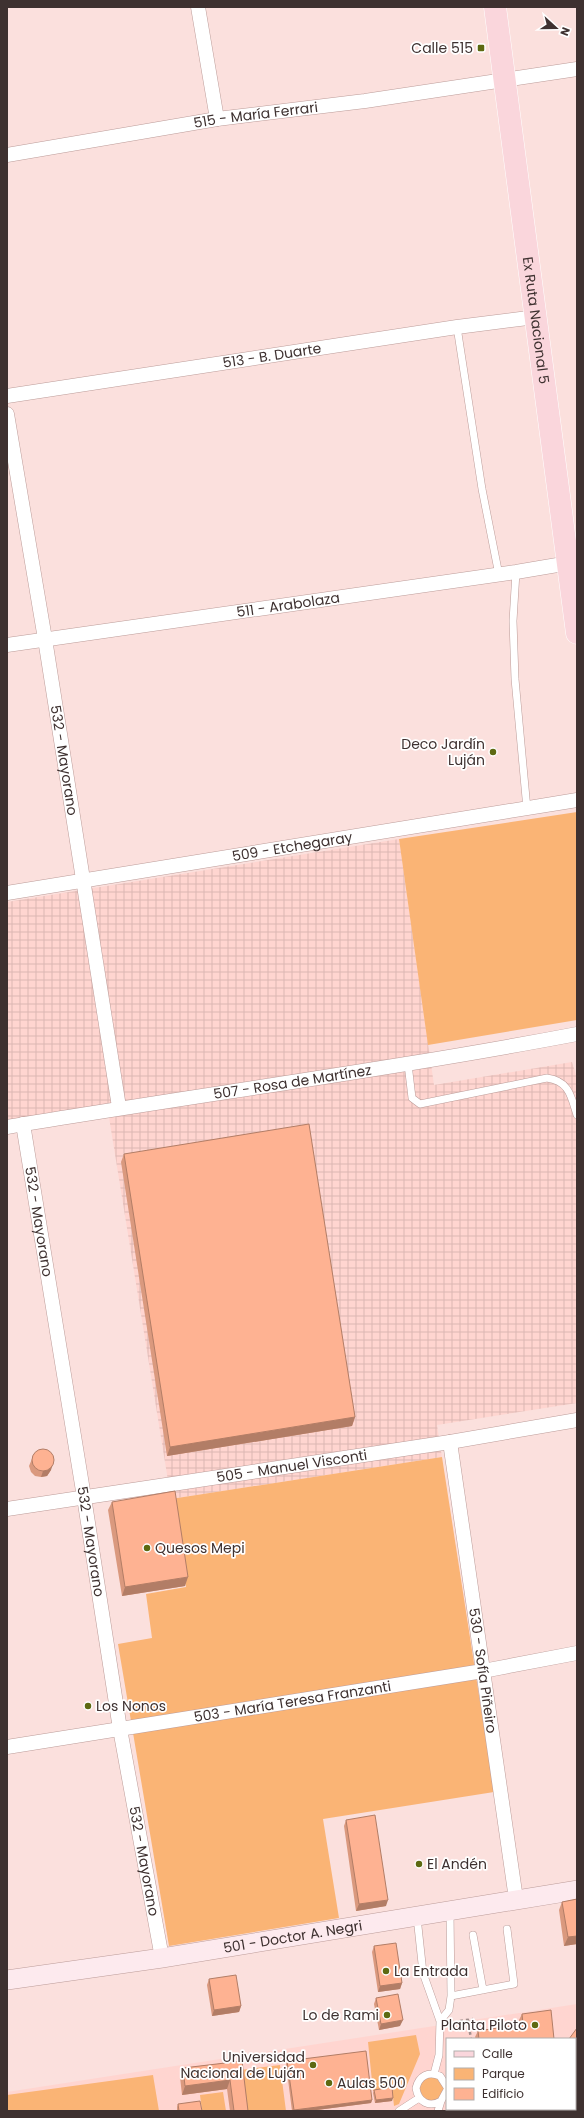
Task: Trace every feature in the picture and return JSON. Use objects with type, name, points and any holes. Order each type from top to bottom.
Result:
[{"type":"main road","name":"Ex Ruta Nacional 5","points":[[495,7],[506,81],[536,317],[573,562],[577,633]]},
{"type":"street","points":[[198,7],[217,119]]},
{"type":"street","name":"515 - María Ferrari","points":[[7,155],[217,119],[506,81],[577,69]]},
{"type":"street","name":"513 - B. Duarte","points":[[7,396],[457,327],[536,317]]},
{"type":"street","name":"532 - Mayorano","points":[[7,414],[45,639],[119,1107]]},
{"type":"street","name":"511 - Arabolaza","points":[[7,645],[516,572],[573,562]]},
{"type":"street","name":"509 - Etchegaray","points":[[7,893],[577,800]]},
{"type":"street","name":"507 - Rosa de Martínez","points":[[7,1126],[119,1107],[408,1064],[577,1034]]},
{"type":"street","name":"532 - Mayorano","points":[[23,1124],[120,1730],[162,1958]]},
{"type":"street","name":"505 - Manuel Visconti","points":[[7,1509],[450,1442],[577,1420]]},
{"type":"street","name":"530 - Sofía Piñeiro","points":[[450,1442],[516,1900]]},
{"type":"street","name":"503 - María Teresa Franzanti","points":[[7,1746],[120,1730],[483,1671],[577,1653]]},
{"type":"street","name":"501 - Doctor A. Negri","points":[[7,1980],[162,1958],[577,1890]]},
{"type":"lane","points":[[457,327],[482,489],[500,574]]},
{"type":"lane","points":[[516,572],[513,621],[515,679],[527,809]]},
{"type":"lane","points":[[408,1064],[412,1098],[420,1104],[547,1078],[557,1079],[565,1086],[572,1097],[577,1115]]},
{"type":"lane","points":[[440,2020],[449,2010],[451,1996],[450,1912]]},
{"type":"lane","points":[[417,1917],[423,1973],[440,2020],[439,2055],[434,2074]]},
{"type":"lane","points":[[451,1996],[514,1984],[507,1929]]},
{"type":"lane","points":[[473,1935],[483,1990]]},
{"type":"lane","points":[[441,2101],[437,2104],[427,2104],[419,2098],[417,2093],[417,2083],[424,2075],[434,2074],[443,2079],[446,2085]]},
{"type":"lane","points":[[438,2111],[446,2092]]},
{"type":"lane","points":[[402,2110],[419,2098]]},
{"type":"path","points":[[460,2021],[473,2019]]},
{"type":"path","points":[[468,2020],[471,2038]]},
{"type":"shaded area","points":[[399,839],[434,1085],[572,1062],[577,1078],[577,1403],[437,1425],[442,1457],[171,1499],[107,1105],[7,1121],[7,902]]},
{"type":"shaded area","name":"Universidad Nacional de Luján","points":[[577,2004],[577,2111],[7,2111],[7,2092]]},
{"type":"green space","points":[[577,812],[577,1020],[428,1045],[399,839]]},
{"type":"green space","points":[[442,1457],[494,1792],[323,1819],[339,1918],[169,1946],[118,1644],[152,1638],[146,1594],[186,1587],[171,1499]]},
{"type":"green space","points":[[416,2035],[420,2054],[399,2104],[394,2106],[392,2088],[373,2091],[368,2042]]},
{"type":"green space","points":[[280,2065],[286,2111],[246,2111],[241,2070]]},
{"type":"green space","points":[[153,2075],[159,2111],[7,2111],[7,2095]]},
{"type":"green space","points":[[435,2075],[445,2085],[444,2094],[433,2103],[420,2097],[420,2084],[426,2078]]},
{"type":"green space","points":[[223,2092],[226,2111],[202,2111],[200,2095]]},
{"type":"building","points":[[309,1124],[355,1417],[170,1447],[124,1154]]},
{"type":"building","points":[[43,1449],[51,1452],[54,1460],[51,1468],[43,1471],[35,1468],[32,1460],[35,1452]]},
{"type":"building","name":"Quesos Mepi","points":[[175,1491],[188,1577],[125,1587],[112,1502]]},
{"type":"building","points":[[375,1815],[388,1900],[359,1904],[346,1820]]},
{"type":"building","points":[[577,1899],[577,1936],[568,1937],[562,1902]]},
{"type":"building","name":"La Entrada","points":[[396,1943],[402,1983],[380,1986],[374,1946]]},
{"type":"building","points":[[236,1975],[241,2006],[214,2010],[209,1979]]},
{"type":"building","name":"Lo de Rami","points":[[398,1994],[403,2020],[381,2024],[376,1998]]},
{"type":"building","name":"Planta Piloto","points":[[551,2010],[554,2038],[479,2038],[478,2031],[523,2024],[522,2014]]},
{"type":"building","points":[[577,2028],[577,2102],[576,2038],[570,2038]]},
{"type":"building","name":"Aulas 500","points":[[366,2051],[372,2100],[294,2110],[287,2061]]},
{"type":"building","points":[[242,2061],[248,2111],[234,2111],[230,2080],[185,2086],[183,2068]]},
{"type":"building","points":[[392,2087],[393,2098],[376,2100],[374,2090]]},
{"type":"building","points":[[200,2101],[202,2111],[179,2111],[178,2104]]},
{"type":"building","points":[[497,2110],[521,2110],[521,2111]]},
{"type":"place","name":"Calle 515","points":[[481,48]]},
{"type":"place","name":"Deco Jardín Luján","points":[[493,752]]},
{"type":"place","name":"Quesos Mepi","points":[[147,1548]]},
{"type":"place","name":"Los Nonos","points":[[88,1706]]},
{"type":"place","name":"El Andén","points":[[419,1864]]},
{"type":"place","name":"La Entrada","points":[[386,1971]]},
{"type":"place","name":"Lo de Rami","points":[[387,2015]]},
{"type":"place","name":"Planta Piloto","points":[[535,2025]]},
{"type":"place","name":"Universidad Nacional de Luján","points":[[313,2065]]},
{"type":"place","name":"Aulas 500","points":[[329,2083]]}]
